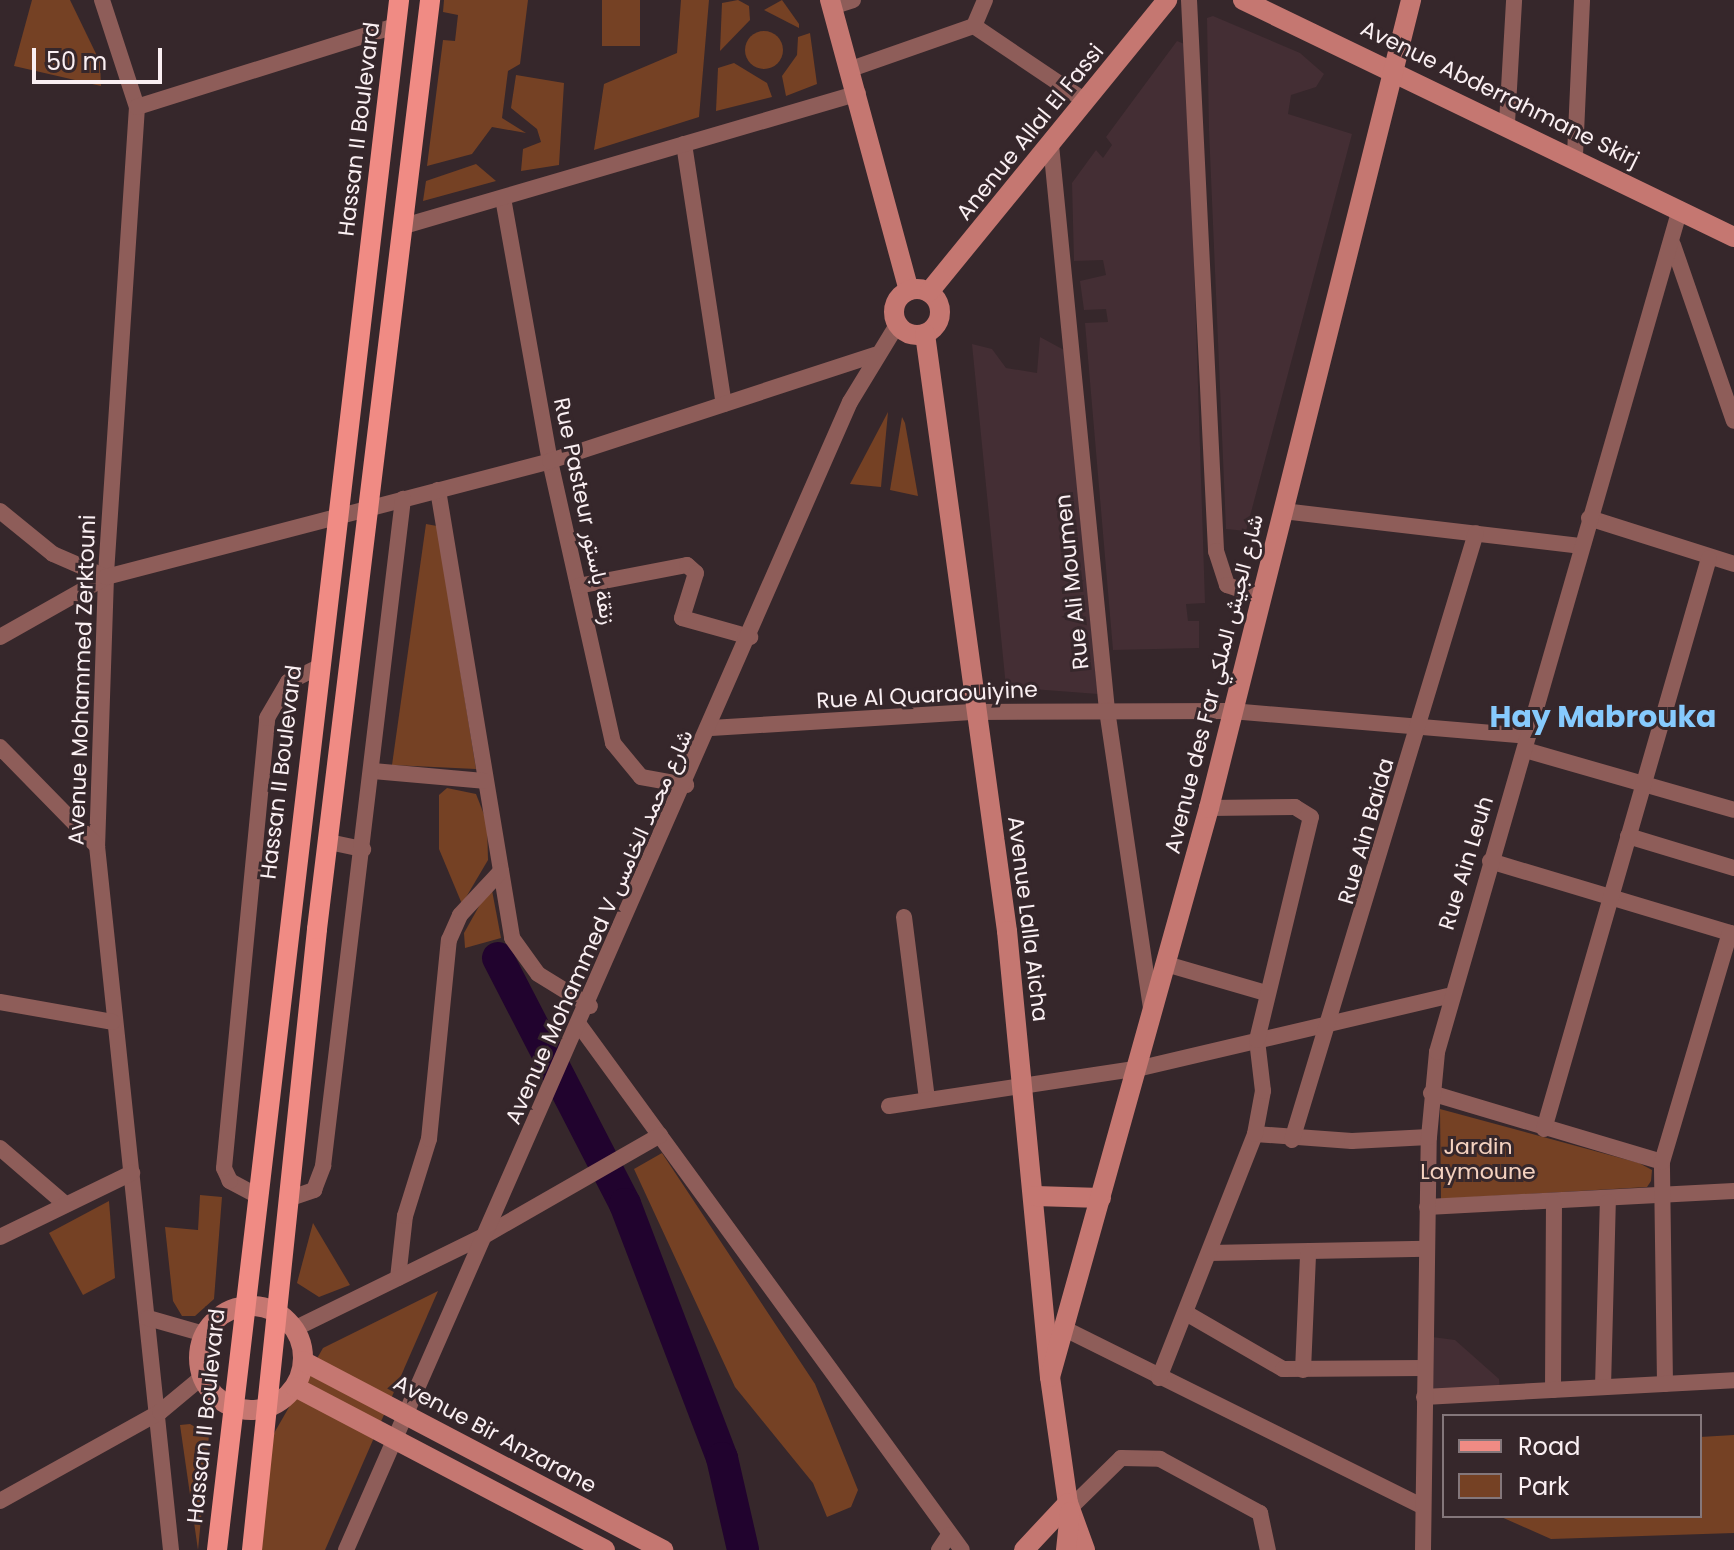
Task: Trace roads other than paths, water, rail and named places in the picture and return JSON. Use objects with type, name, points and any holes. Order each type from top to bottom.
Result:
[{"type":"main road","name":"Hassan II Boulevard","points":[[217,1550],[241,1306],[399,0]]},
{"type":"main road","points":[[252,1550],[275,1311],[430,0]]},
{"type":"street","name":"Avenue Mohammed Zerktouni","points":[[102,0],[137,107],[106,577],[97,846],[112,1022],[160,1412],[171,1550]]},
{"type":"street","points":[[853,0],[831,3],[919,291],[940,309],[925,334],[897,325],[895,305],[919,291]]},
{"type":"street","points":[[851,69],[974,26],[985,0]]},
{"type":"street","name":"Anenue Allal El Fassi","points":[[919,291],[1051,145],[1167,0]]},
{"type":"street","points":[[1189,0],[1216,551],[1227,585],[1259,596]]},
{"type":"street","name":"Avenue Abderrahmane Skirj","points":[[1243,0],[1575,155],[1734,237]]},
{"type":"street","name":"Avenue des Far شارع الجيش الملكي","points":[[1050,1377],[1067,1330],[1101,1198],[1141,1068],[1152,1012],[1209,808],[1259,596],[1396,70],[1411,0]]},
{"type":"street","points":[[1507,123],[1514,0]]},
{"type":"street","points":[[1575,155],[1582,0]]},
{"type":"street","points":[[137,107],[396,26]]},
{"type":"street","points":[[974,26],[1085,101]]},
{"type":"street","points":[[404,226],[858,93]]},
{"type":"street","points":[[684,144],[724,404]]},
{"type":"street","name":"Rue Ali Moumen","points":[[1051,145],[1107,710],[1152,1012]]},
{"type":"street","name":"Rue Pasteur زنقة باستور","points":[[503,198],[550,461],[617,751],[641,777],[686,785]]},
{"type":"street","name":"Rue Ain Leuh","points":[[1423,1550],[1420,1505],[1429,1137],[1431,1093],[1448,996],[1527,743],[1589,518],[1673,245],[1680,209]]},
{"type":"street","points":[[1673,245],[1734,421]]},
{"type":"street","name":"Avenue Mohammed V شارع محمد الخامس","points":[[346,1550],[484,1236],[590,1006],[875,355],[897,325]]},
{"type":"street","name":"Avenue Lalla Aicha","points":[[925,334],[1024,1085],[1050,1377],[1069,1508]]},
{"type":"street","points":[[0,637],[106,577],[550,461],[875,355]]},
{"type":"street","points":[[438,490],[484,781],[516,949],[538,974],[590,1006]]},
{"type":"street","points":[[288,1199],[321,1180],[373,771],[403,499]]},
{"type":"street","points":[[0,511],[53,554],[106,577]]},
{"type":"street","points":[[1283,511],[1582,546]]},
{"type":"street","points":[[1589,518],[1734,564]]},
{"type":"street","name":"Rue Ain Baida","points":[[1292,1140],[1334,1019],[1476,533]]},
{"type":"street","points":[[1544,1129],[1709,558]]},
{"type":"street","points":[[578,586],[687,565],[696,573],[682,618],[750,637]]},
{"type":"street","points":[[256,1195],[230,1181],[224,1168],[267,718],[288,682],[319,667]]},
{"type":"street","name":"Rue Al Quaraouiyine","points":[[711,728],[976,712],[1231,711],[1419,728],[1527,743],[1643,784],[1734,810]]},
{"type":"street","points":[[0,747],[97,846]]},
{"type":"street","points":[[373,771],[484,781]]},
{"type":"street","points":[[1159,1378],[1255,1134],[1263,1099],[1257,1040],[1311,817],[1282,806],[1209,808]]},
{"type":"street","points":[[1628,836],[1734,868]]},
{"type":"street","points":[[329,842],[363,849]]},
{"type":"street","points":[[1490,861],[1732,933],[1662,1162],[1667,1194],[1665,1384]]},
{"type":"street","points":[[398,1278],[405,1216],[429,1139],[449,940],[460,915],[501,871]]},
{"type":"street","points":[[904,917],[927,1100]]},
{"type":"street","points":[[1166,964],[1266,993]]},
{"type":"street","points":[[889,1106],[1141,1068],[1334,1019],[1448,996]]},
{"type":"street","points":[[0,1002],[112,1022]]},
{"type":"street","points":[[578,1032],[660,1135],[962,1550]]},
{"type":"street","points":[[1431,1093],[1662,1162]]},
{"type":"street","points":[[1255,1134],[1292,1140],[1429,1137]]},
{"type":"street","points":[[294,1329],[484,1236],[660,1135]]},
{"type":"street","points":[[0,1148],[65,1204]]},
{"type":"street","points":[[0,1237],[132,1173]]},
{"type":"street","points":[[1427,1207],[1608,1202],[1667,1194],[1734,1191]]},
{"type":"street","points":[[1035,1196],[1101,1198]]},
{"type":"street","points":[[1603,1387],[1608,1202]]},
{"type":"street","points":[[1553,1390],[1554,1203]]},
{"type":"street","points":[[1209,1253],[1308,1254],[1426,1249]]},
{"type":"street","points":[[1303,1370],[1308,1254]]},
{"type":"street","points":[[0,1501],[160,1412],[201,1378],[204,1334],[241,1306],[275,1311],[294,1329],[303,1361],[295,1387],[266,1409],[232,1407],[201,1378]]},
{"type":"street","points":[[1186,1313],[1267,1364],[1303,1370],[1424,1368]]},
{"type":"street","points":[[148,1318],[204,1334]]},
{"type":"street","points":[[1067,1330],[1420,1505]]},
{"type":"street","name":"Avenue Bir Anzarane","points":[[303,1361],[663,1550]]},
{"type":"street","points":[[1424,1397],[1734,1380]]},
{"type":"street","points":[[295,1387],[605,1550]]},
{"type":"street","points":[[1024,1550],[1125,1456],[1160,1459],[1260,1513],[1268,1550]]},
{"type":"street","points":[[1069,1508],[1084,1550],[1068,1550],[1069,1508]]},
{"type":"street","points":[[939,1550],[949,1535]]},
{"type":"waterway","points":[[498,958],[625,1204],[722,1458],[743,1550]]},
{"type":"district","name":"Hay Mabrouka","points":[[1603,717]]},
{"type":"park label","name":"Jardin Laymoune","points":[[1478,1158]]}]
